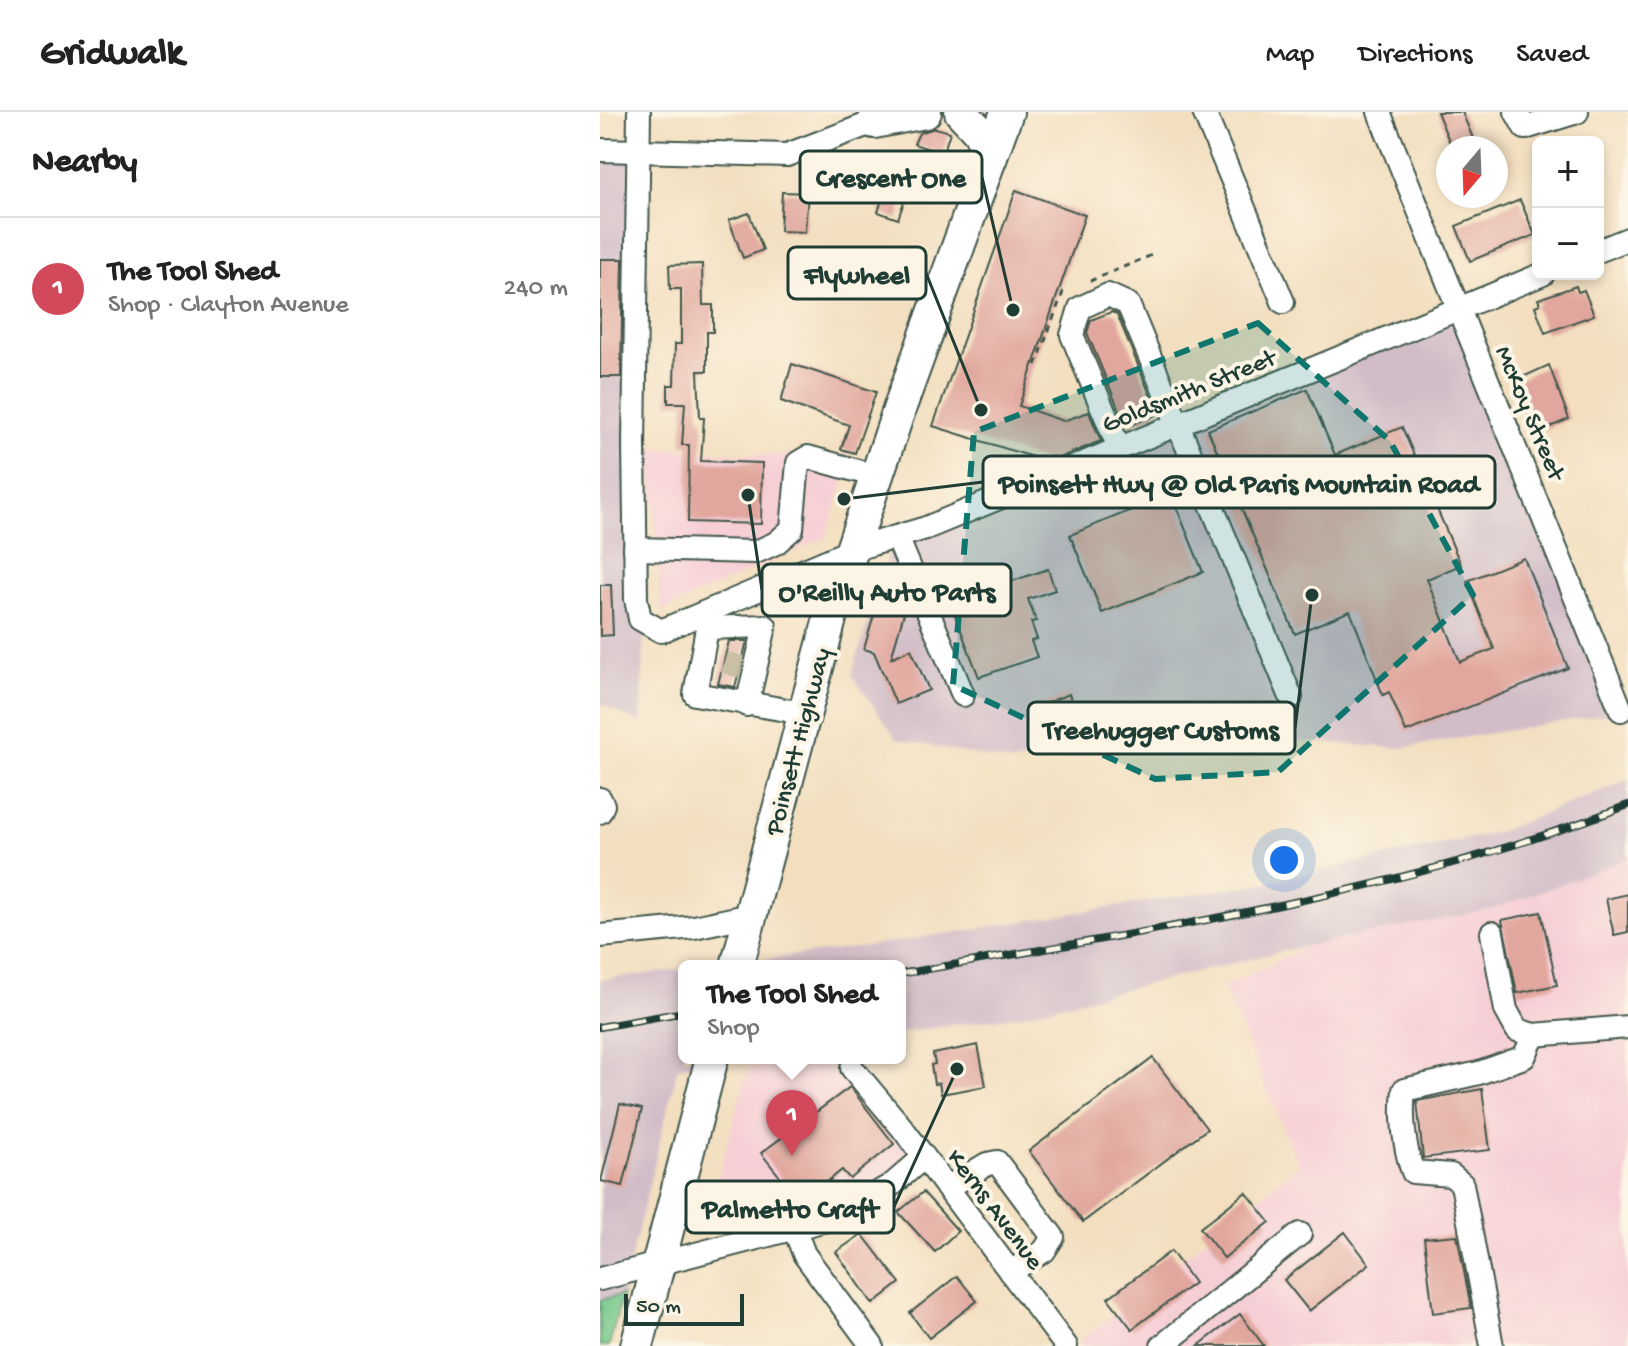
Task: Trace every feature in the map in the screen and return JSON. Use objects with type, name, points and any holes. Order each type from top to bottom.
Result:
[{"type":"highway","points":[[887,117],[925,112]]},
{"type":"highway","points":[[961,112],[979,131],[991,157]]},
{"type":"highway","name":"Poinsett Highway","points":[[739,960],[803,713],[852,550],[1007,112]]},
{"type":"highway","points":[[637,1346],[708,1072]]},
{"type":"street","name":"Goldsmith Street","points":[[639,112],[637,611],[646,625],[668,630],[709,620],[769,586],[852,550],[897,537],[1532,279]]},
{"type":"street","points":[[1204,112],[1283,302]]},
{"type":"street","name":"McKoy Street","points":[[1379,112],[1621,710]]},
{"type":"street","points":[[1516,112],[1525,128],[1577,112]]},
{"type":"street","points":[[600,150],[787,155],[887,117]]},
{"type":"street","points":[[1604,249],[1628,239]]},
{"type":"street","points":[[1119,448],[1072,335],[1080,308],[1108,295],[1128,304],[1291,697]]},
{"type":"street","points":[[635,549],[756,552],[776,543],[792,529],[798,463],[808,457],[876,476]]},
{"type":"street","points":[[897,537],[963,695]]},
{"type":"street","points":[[756,552],[769,586]]},
{"type":"street","points":[[709,620],[747,705]]},
{"type":"street","points":[[709,620],[765,626],[730,664],[695,694],[803,713]]},
{"type":"street","points":[[600,799],[603,805],[600,812]]},
{"type":"street","points":[[600,936],[694,927],[750,915]]},
{"type":"street","points":[[1492,933],[1506,1010],[1517,1030],[1534,1035],[1628,1027]]},
{"type":"street","points":[[1492,1346],[1462,1184],[1451,1175],[1413,1172],[1408,1159],[1404,1090],[1493,1070],[1524,1057],[1534,1035]]},
{"type":"street","name":"Kerns Avenue","points":[[852,1068],[924,1157],[1066,1346]]},
{"type":"street","points":[[600,1279],[795,1230],[862,1204],[924,1157]]},
{"type":"street","points":[[947,1188],[987,1164],[997,1162],[1047,1225],[1053,1237],[1044,1251],[1010,1272]]},
{"type":"street","points":[[795,1230],[804,1254],[872,1346]]},
{"type":"street","points":[[1162,1346],[1300,1234]]},
{"type":"path","points":[[1123,265],[1152,255]]},
{"type":"highlighted area","points":[[1258,323],[1390,441],[1473,595],[1278,772],[1155,779],[953,685],[974,432]]},
{"type":"shaded area","points":[[600,144],[641,144],[650,448],[641,724],[600,703]]},
{"type":"shaded area","points":[[1460,315],[1619,712],[1401,748],[1290,741],[1170,721],[1014,763],[897,739],[852,675],[891,545]]},
{"type":"shaded area","points":[[650,448],[766,455],[853,455],[826,537],[661,611]]},
{"type":"shaded area","points":[[1628,780],[1628,858],[1601,869],[1493,909],[1291,949],[1020,1015],[906,1032],[906,960],[759,960],[856,948],[1264,883],[1498,832]]},
{"type":"shaded area","points":[[1628,814],[1628,1346],[1075,1346],[1299,1165],[1223,987],[1478,863]]},
{"type":"shaded area","points":[[678,970],[678,1064],[697,1064],[678,1067],[622,1295],[600,1300],[600,980]]},
{"type":"shaded area","points":[[775,1064],[860,1064],[924,1164],[788,1221],[703,1232],[748,1068]]},
{"type":"green space","points":[[622,1295],[609,1346],[600,1346],[600,1300]]},
{"type":"building","points":[[1437,112],[1462,112],[1472,136],[1447,136]]},
{"type":"building","points":[[935,128],[950,132],[943,154],[914,144],[919,133]]},
{"type":"building","points":[[890,177],[910,184],[898,219],[878,212]]},
{"type":"building","points":[[1016,190],[1085,215],[1019,406],[1063,421],[1089,412],[1101,441],[1049,462],[933,426]]},
{"type":"building","points":[[782,192],[808,193],[805,232],[780,231]]},
{"type":"building","points":[[1520,200],[1532,228],[1532,236],[1470,261],[1456,226],[1500,208],[1508,208],[1508,205]]},
{"type":"building","points":[[749,213],[763,250],[743,258],[729,220]]},
{"type":"building","points":[[600,259],[623,259],[621,377],[600,377]]},
{"type":"building","points":[[702,264],[703,305],[713,305],[713,332],[707,332],[707,371],[698,371],[700,418],[704,418],[701,461],[762,463],[761,524],[688,522],[689,445],[682,445],[685,403],[668,403],[668,385],[674,385],[675,344],[681,344],[681,289],[670,289],[669,265]]},
{"type":"building","points":[[1576,286],[1578,292],[1584,290],[1594,315],[1545,333],[1535,306],[1540,304],[1538,299]]},
{"type":"building","points":[[1111,312],[1117,314],[1158,414],[1126,427],[1087,333],[1091,320]]},
{"type":"building","points":[[792,364],[876,392],[855,453],[841,449],[849,425],[781,401]]},
{"type":"building","points":[[1549,365],[1569,419],[1536,433],[1514,381]]},
{"type":"building","points":[[1307,389],[1335,455],[1402,427],[1461,565],[1427,579],[1460,662],[1494,649],[1467,581],[1524,558],[1568,668],[1406,732],[1389,692],[1383,695],[1350,611],[1295,634],[1208,430]]},
{"type":"building","points":[[1171,494],[1203,572],[1102,613],[1070,535]]},
{"type":"building","points":[[888,567],[895,569],[908,599],[891,658],[911,649],[929,690],[896,704],[874,652],[864,649]]},
{"type":"building","points":[[1048,569],[1055,590],[1028,599],[1036,621],[1031,622],[1037,639],[1031,641],[1037,657],[979,677],[950,602]]},
{"type":"building","points":[[600,585],[611,585],[613,635],[600,636]]},
{"type":"building","points":[[729,641],[747,641],[735,687],[718,684]]},
{"type":"building","points":[[1069,694],[1080,724],[1047,737],[1036,707]]},
{"type":"building","points":[[1628,894],[1628,932],[1614,935],[1606,899]]},
{"type":"building","points":[[1541,912],[1557,985],[1517,993],[1502,920]]},
{"type":"building","points":[[978,1045],[986,1086],[941,1094],[939,1083],[934,1084],[933,1054]]},
{"type":"building","points":[[1153,1058],[1207,1129],[1083,1222],[1029,1151]]},
{"type":"building","points":[[850,1087],[894,1144],[850,1179],[842,1170],[801,1203],[761,1153]]},
{"type":"building","points":[[1482,1089],[1490,1150],[1423,1158],[1417,1101]]},
{"type":"building","points":[[620,1104],[642,1109],[623,1186],[601,1181]]},
{"type":"building","points":[[923,1192],[958,1231],[935,1252],[898,1212]]},
{"type":"building","points":[[1246,1192],[1270,1222],[1224,1258],[1200,1228]]},
{"type":"building","points":[[1345,1232],[1369,1264],[1309,1311],[1284,1280]]},
{"type":"building","points":[[862,1234],[900,1283],[873,1304],[836,1252]]},
{"type":"building","points":[[1457,1235],[1471,1308],[1433,1313],[1424,1238]]},
{"type":"building","points":[[1171,1251],[1194,1283],[1132,1329],[1108,1298]]},
{"type":"building","points":[[957,1276],[977,1301],[929,1338],[910,1313]]},
{"type":"building","points":[[1240,1314],[1264,1346],[1198,1346]]},
{"type":"tunnel","points":[[724,662],[741,667]]},
{"type":"railway","points":[[906,973],[1177,926],[1360,887],[1540,837],[1628,805]]},
{"type":"railway","points":[[600,1027],[678,1013]]},
{"type":"place","name":"Crescent One","points":[[1013,310]]},
{"type":"place","name":"Flywheel","points":[[981,410]]},
{"type":"place","name":"O'Reilly Auto Parts","points":[[748,495]]},
{"type":"place","name":"Poinsett Hwy @ Old Paris Mountain Road","points":[[844,499]]},
{"type":"place","name":"Treehugger Customs","points":[[1312,595]]},
{"type":"place","name":"Palmetto Craft","points":[[957,1069]]},
{"type":"place","name":"The Tool Shed","points":[[792,1156]]}]
